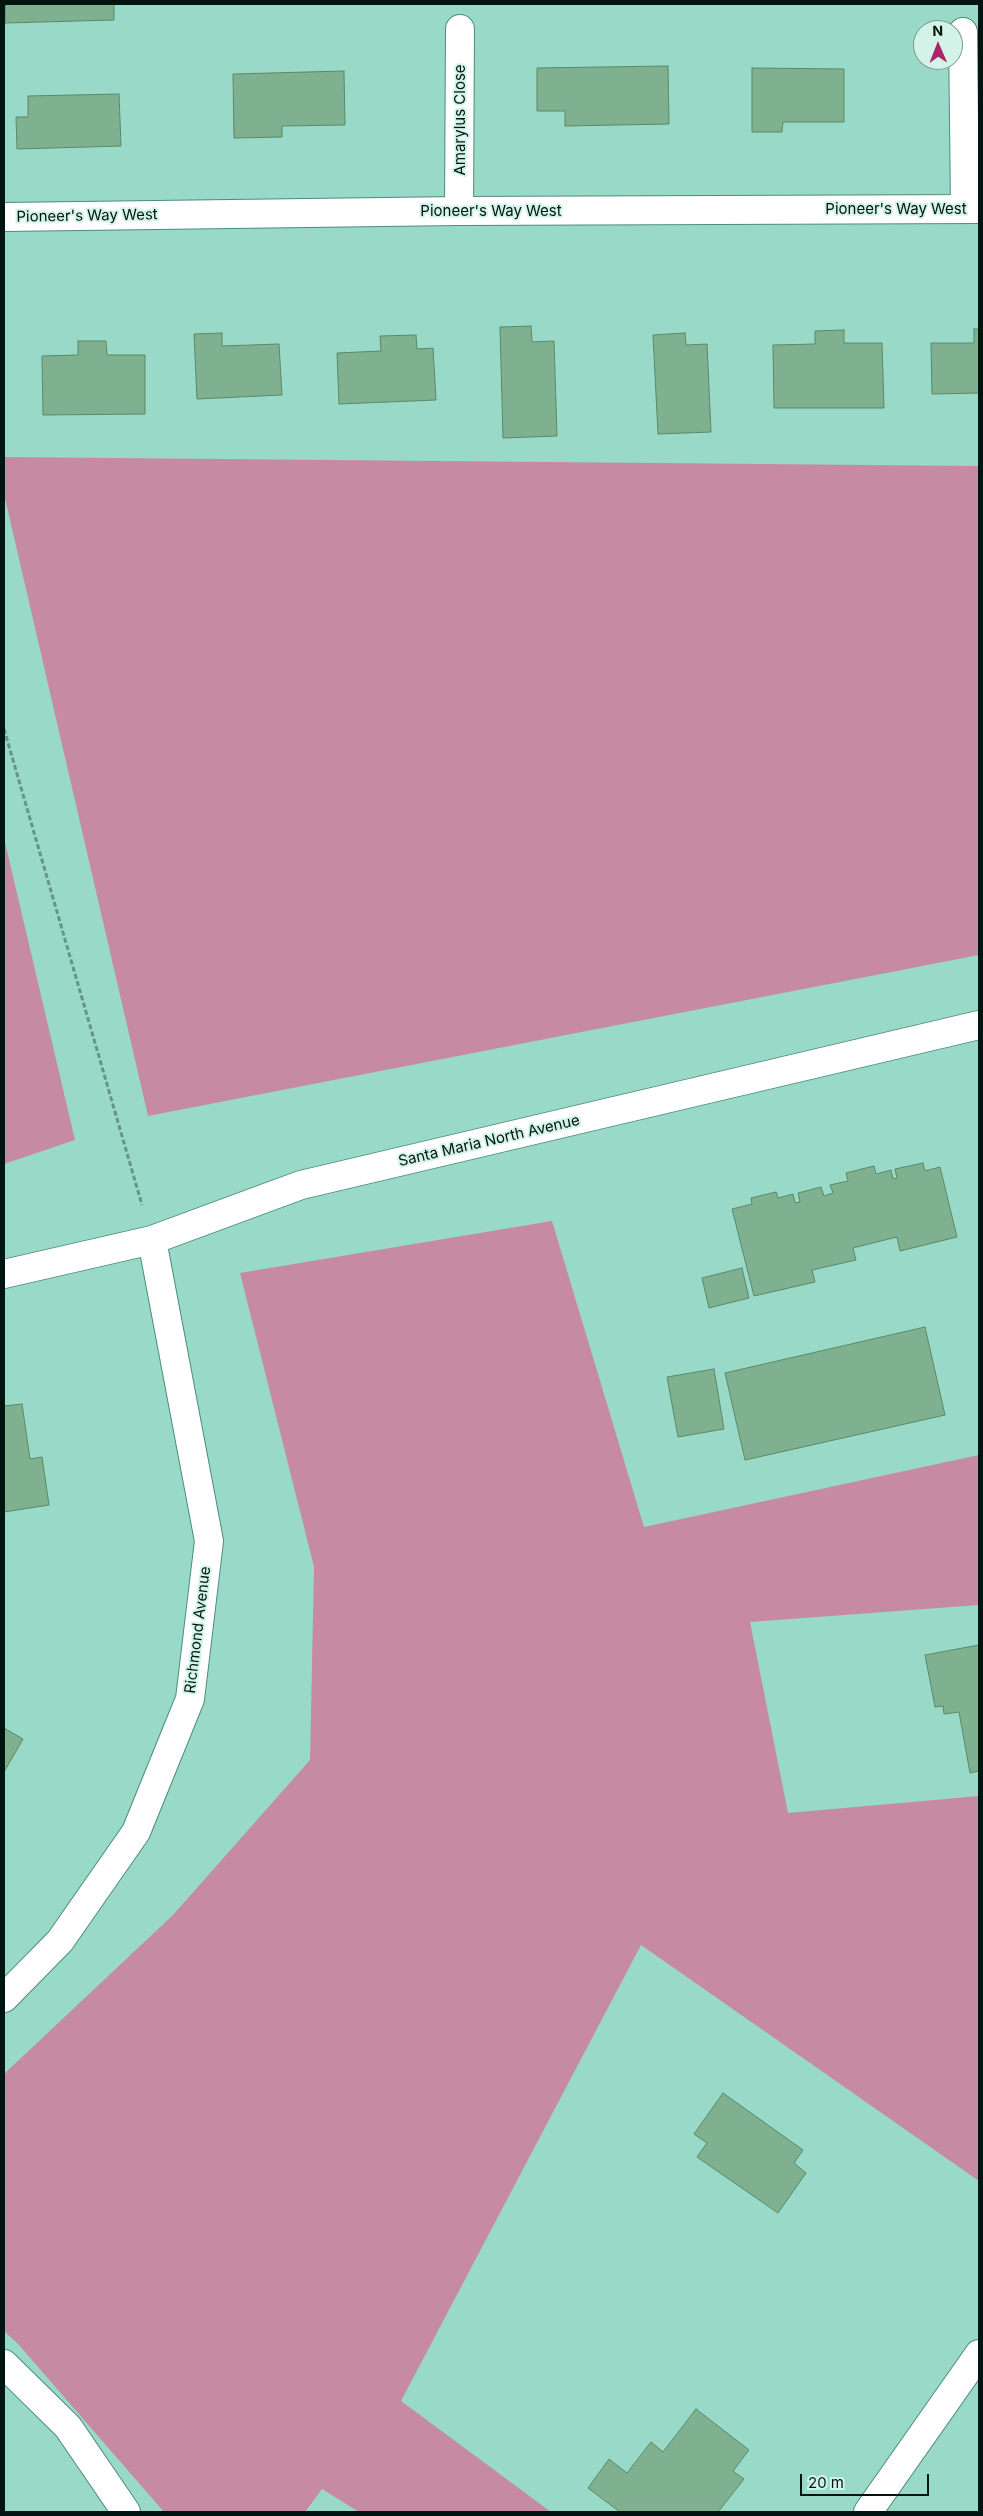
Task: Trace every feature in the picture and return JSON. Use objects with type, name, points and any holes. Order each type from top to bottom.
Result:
[{"type":"street","name":"Amarylus Close","points":[[459,211],[460,29]]},
{"type":"street","points":[[963,32],[972,209]]},
{"type":"street","name":"Pioneer's Way West","points":[[4,217],[459,211],[972,209]]},
{"type":"street","name":"Santa Maria North Avenue","points":[[4,1274],[152,1240],[301,1185],[979,1025]]},
{"type":"street","name":"Richmond Avenue","points":[[4,1998],[60,1941],[136,1832],[190,1699],[209,1541],[152,1240]]},
{"type":"street","points":[[868,2512],[979,2354]]},
{"type":"street","points":[[4,2364],[68,2427],[126,2512]]},
{"type":"path","points":[[4,729],[152,1240]]},
{"type":"shaded area","points":[[4,457],[979,466],[979,955],[148,1116],[4,494]]},
{"type":"shaded area","points":[[4,838],[75,1140],[4,1164]]},
{"type":"shaded area","points":[[552,1221],[644,1527],[979,1455],[979,1605],[750,1622],[788,1813],[979,1796],[979,2181],[641,1945],[401,2401],[551,2512],[359,2512],[322,2489],[305,2512],[164,2512],[18,2344],[4,2331],[4,2074],[173,1915],[310,1760],[314,1567],[240,1273]]},
{"type":"building","points":[[5,4],[114,4],[114,20],[5,23]]},
{"type":"building","points":[[668,66],[669,124],[565,126],[565,111],[537,111],[537,68]]},
{"type":"building","points":[[752,68],[844,69],[844,122],[783,122],[782,132],[752,132]]},
{"type":"building","points":[[344,71],[345,125],[282,126],[282,137],[234,138],[233,74]]},
{"type":"building","points":[[119,94],[121,146],[17,149],[16,117],[28,117],[28,96]]},
{"type":"building","points":[[531,326],[532,342],[554,341],[557,436],[503,438],[500,327]]},
{"type":"building","points":[[974,329],[979,329],[979,393],[932,394],[931,343],[974,343]]},
{"type":"building","points":[[844,330],[844,343],[882,343],[884,408],[774,408],[773,345],[815,344],[815,331]]},
{"type":"building","points":[[222,333],[222,346],[279,344],[282,395],[197,399],[194,334]]},
{"type":"building","points":[[685,333],[686,345],[707,344],[711,432],[658,434],[653,335]]},
{"type":"building","points":[[416,335],[417,349],[433,348],[436,400],[339,404],[337,353],[381,351],[380,336]]},
{"type":"building","points":[[78,341],[106,341],[107,355],[145,355],[145,414],[43,415],[42,356],[78,355]]},
{"type":"building","points":[[923,1163],[925,1171],[940,1167],[957,1237],[900,1251],[897,1237],[853,1248],[856,1260],[812,1270],[815,1282],[754,1296],[732,1209],[752,1204],[751,1198],[776,1192],[778,1198],[793,1194],[795,1203],[800,1202],[798,1193],[821,1187],[824,1196],[833,1193],[830,1185],[848,1181],[846,1173],[874,1166],[876,1174],[891,1170],[893,1179],[897,1178],[895,1169]]},
{"type":"building","points":[[742,1268],[749,1298],[709,1308],[702,1278]]},
{"type":"building","points":[[925,1327],[945,1415],[745,1460],[725,1373]]},
{"type":"building","points":[[714,1369],[724,1429],[678,1437],[667,1377]]},
{"type":"building","points":[[22,1404],[30,1459],[42,1457],[49,1505],[4,1512],[4,1406]]},
{"type":"building","points":[[979,1645],[979,1771],[970,1773],[959,1712],[944,1714],[943,1706],[935,1707],[925,1655]]},
{"type":"building","points":[[4,1728],[23,1739],[4,1772]]},
{"type":"building","points":[[723,2093],[803,2150],[794,2163],[806,2173],[778,2213],[697,2157],[707,2143],[694,2134]]},
{"type":"building","points":[[696,2409],[749,2450],[733,2471],[744,2479],[718,2512],[620,2512],[588,2488],[609,2459],[627,2473],[651,2442],[663,2452]]}]
